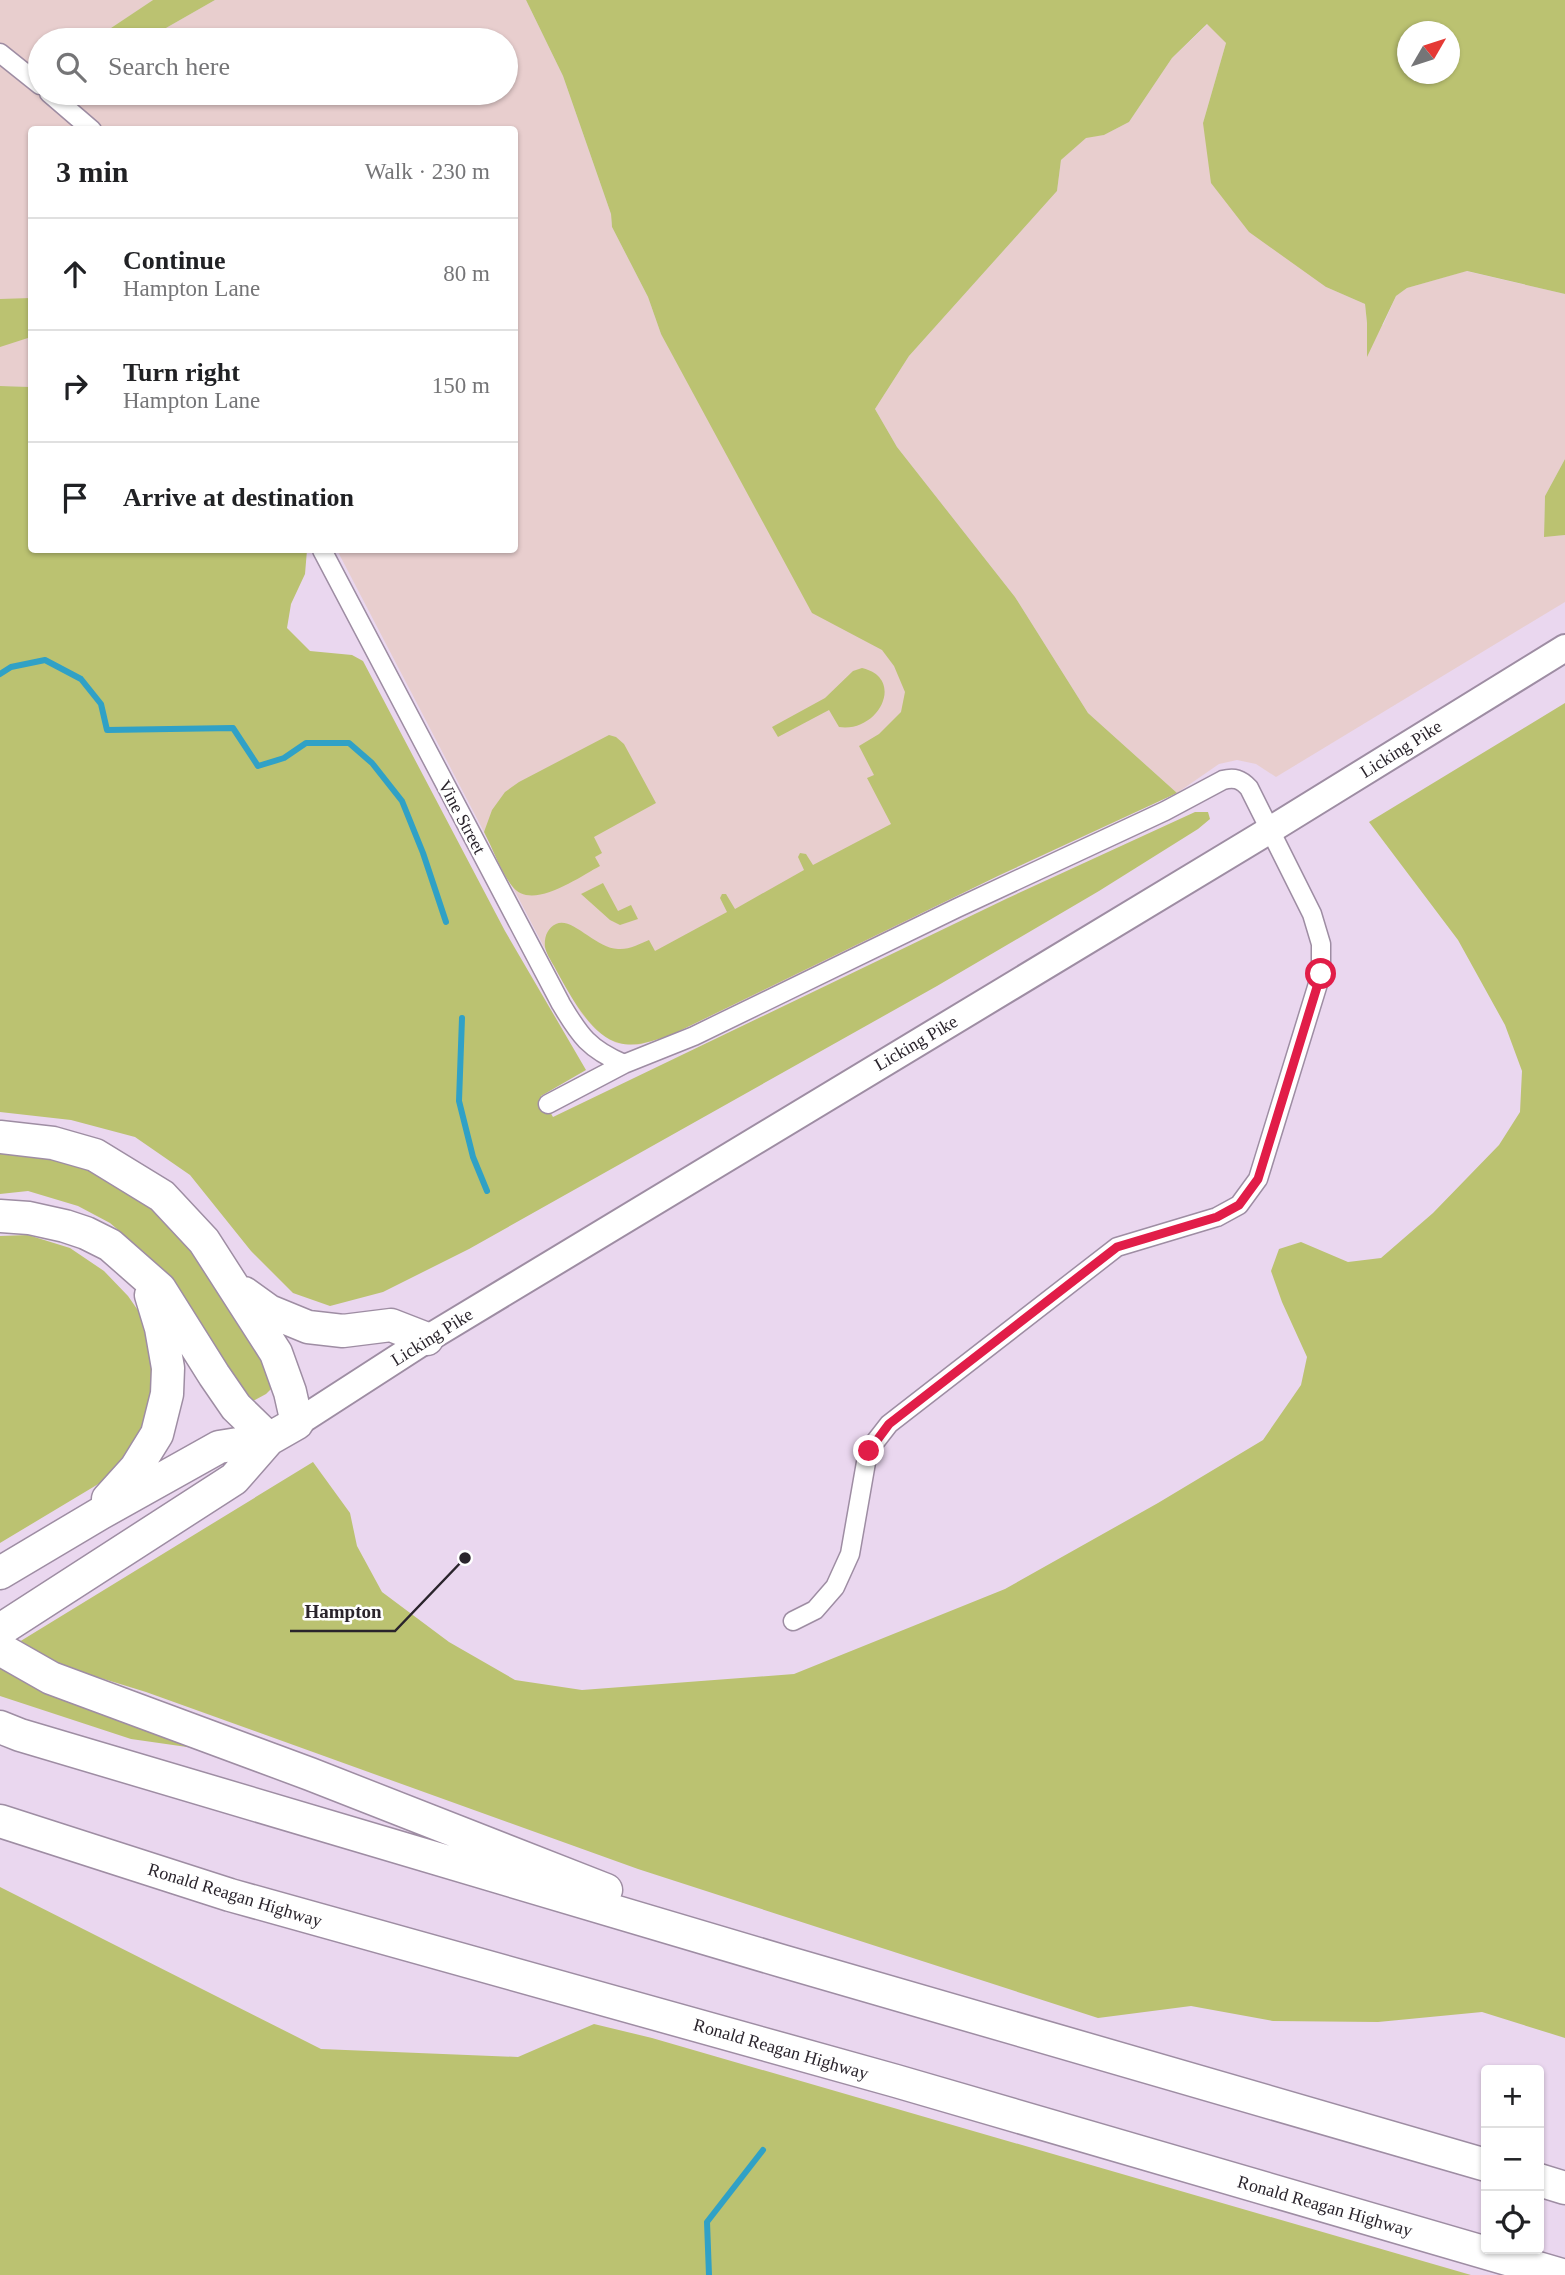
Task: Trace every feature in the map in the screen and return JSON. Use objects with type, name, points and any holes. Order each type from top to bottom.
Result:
[{"type":"highway","points":[[0,1138],[53,1143],[95,1154],[162,1196],[204,1241],[276,1353],[290,1392],[297,1423]]},
{"type":"highway","points":[[0,1216],[29,1218],[86,1233],[110,1245],[160,1289],[236,1407],[269,1439]]},
{"type":"highway","points":[[101,1513],[111,1494],[136,1468],[157,1434],[167,1394],[168,1368],[149,1280]]},
{"type":"highway","points":[[231,1282],[269,1311],[309,1327],[343,1331],[391,1325],[427,1339]]},
{"type":"highway","name":"Licking Pike","points":[[0,1630],[234,1479],[269,1439],[297,1423]]},
{"type":"highway","name":"Licking Pike","points":[[0,1573],[219,1447],[269,1439]]},
{"type":"highway","points":[[0,1648],[51,1678],[310,1774],[782,1961]]},
{"type":"highway","points":[[10,1731],[782,1961],[1481,2164]]},
{"type":"highway","name":"Ronald Reagan Highway","points":[[0,1821],[230,1895],[882,2077],[1562,2275]]},
{"type":"highway","points":[[1544,2182],[1565,2188]]},
{"type":"main road","name":"Licking Pike","points":[[297,1423],[427,1339],[1270,830],[1565,648]]},
{"type":"street","points":[[0,53],[28,75]]},
{"type":"street","points":[[63,105],[87,126]]},
{"type":"street","name":"Vine Street","points":[[324,553],[537,961],[568,1015],[588,1044],[624,1065]]},
{"type":"street","points":[[548,1104],[624,1065],[694,1036],[1233,777],[1244,782],[1249,788],[1312,914],[1321,944],[1321,974],[1258,1179],[1239,1205],[1217,1217],[1117,1247],[889,1424],[869,1451],[850,1553],[835,1587],[815,1610],[793,1621]]},
{"type":"shaded area","points":[[0,0],[153,0],[111,28],[28,28],[28,105],[518,105],[518,28],[166,28],[215,0],[526,0],[563,76],[611,214],[612,227],[648,297],[661,334],[931,642],[917,917],[671,1035],[638,1045],[616,1043],[595,1029],[581,1013],[557,972],[339,553],[518,553],[518,126],[28,126],[28,387],[0,386]]},
{"type":"shaded area","points":[[1208,24],[1226,43],[1203,123],[1326,287],[1365,304],[1367,323],[1383,325],[1396,296],[1407,288],[1466,271],[1565,294],[1565,459],[1545,496],[1544,536],[1565,535],[1565,602],[1276,777],[1256,764],[1237,760],[1219,764],[1177,793],[1088,713],[1015,597],[897,447],[875,409],[909,356],[1057,191],[1061,160],[1086,137],[1104,135],[1129,122],[1172,58]]},
{"type":"green space","points":[[153,0],[215,0],[166,28],[111,28]]},
{"type":"green space","points":[[526,0],[1565,0],[1565,294],[1467,271],[1407,288],[1396,296],[1367,357],[1365,304],[1326,287],[1249,232],[1211,183],[1203,123],[1226,43],[1207,24],[1172,58],[1129,122],[1104,135],[1086,138],[1061,160],[1057,191],[909,356],[875,409],[897,447],[1015,597],[1088,713],[1177,793],[1000,875],[671,1035],[639,1044],[619,1043],[609,1039],[599,1032],[581,1011],[546,949],[546,937],[550,928],[556,924],[569,924],[601,944],[618,949],[630,948],[649,940],[655,951],[727,912],[720,898],[722,894],[726,894],[735,909],[804,870],[798,857],[800,853],[806,854],[813,865],[891,824],[867,778],[874,775],[859,746],[879,734],[901,712],[905,692],[894,666],[882,650],[812,613],[661,334],[648,297],[612,227],[611,214],[563,76]]},
{"type":"green space","points":[[28,298],[28,338],[0,347],[0,299]]},
{"type":"green space","points":[[0,386],[28,387],[28,553],[307,553],[305,574],[291,604],[287,628],[310,651],[352,655],[363,661],[505,931],[586,1070],[541,1096],[553,1117],[1008,898],[1195,812],[1208,812],[1210,819],[1099,891],[937,986],[469,1249],[383,1292],[330,1306],[293,1293],[251,1251],[190,1175],[135,1137],[71,1120],[0,1112]]},
{"type":"green space","points":[[1565,459],[1565,535],[1544,537],[1545,496]]},
{"type":"green space","points":[[862,668],[875,674],[883,682],[885,693],[882,704],[866,722],[853,727],[839,727],[829,710],[778,737],[772,727],[825,698],[853,671]]},
{"type":"green space","points":[[1565,703],[1565,2038],[1482,2012],[1378,2022],[1273,2021],[1191,2006],[1098,2018],[638,1869],[146,1692],[55,1664],[19,1642],[313,1462],[350,1513],[357,1546],[382,1592],[449,1642],[515,1680],[582,1690],[794,1674],[1005,1589],[1263,1440],[1301,1385],[1307,1357],[1271,1271],[1279,1249],[1301,1242],[1348,1262],[1381,1258],[1433,1213],[1499,1145],[1520,1112],[1522,1071],[1505,1025],[1458,940],[1369,822]]},
{"type":"green space","points":[[609,735],[624,744],[656,803],[594,837],[602,853],[595,857],[600,866],[555,890],[543,894],[520,893],[508,880],[484,832],[492,810],[505,792],[519,782]]},
{"type":"green space","points":[[603,883],[618,911],[631,905],[638,919],[620,925],[610,920],[581,894]]},
{"type":"green space","points":[[0,1152],[73,1160],[123,1182],[182,1233],[253,1338],[273,1387],[253,1401],[242,1398],[166,1279],[145,1253],[110,1223],[78,1206],[28,1191],[0,1194]]},
{"type":"green space","points":[[28,1235],[70,1248],[104,1271],[128,1296],[144,1319],[155,1355],[149,1425],[110,1477],[0,1543],[0,1236]]},
{"type":"green space","points":[[0,1661],[201,1749],[131,1739],[0,1696]]},
{"type":"green space","points":[[0,1887],[321,2049],[518,2057],[594,2024],[652,2038],[1471,2275],[0,2275]]},
{"type":"waterway","points":[[0,674],[11,667],[45,660],[81,679],[101,704],[107,730],[233,728],[258,766],[284,758],[306,743],[349,743],[372,763],[402,801],[446,922]]},
{"type":"waterway","points":[[462,1018],[459,1101],[473,1157],[487,1191]]},
{"type":"waterway","points":[[709,2275],[707,2222],[763,2150]]},
{"type":"place","name":"Hampton","points":[[465,1558]]},
{"type":"route","points":[[869,1451],[889,1424],[1117,1247],[1217,1217],[1239,1205],[1258,1179],[1321,974]]}]
